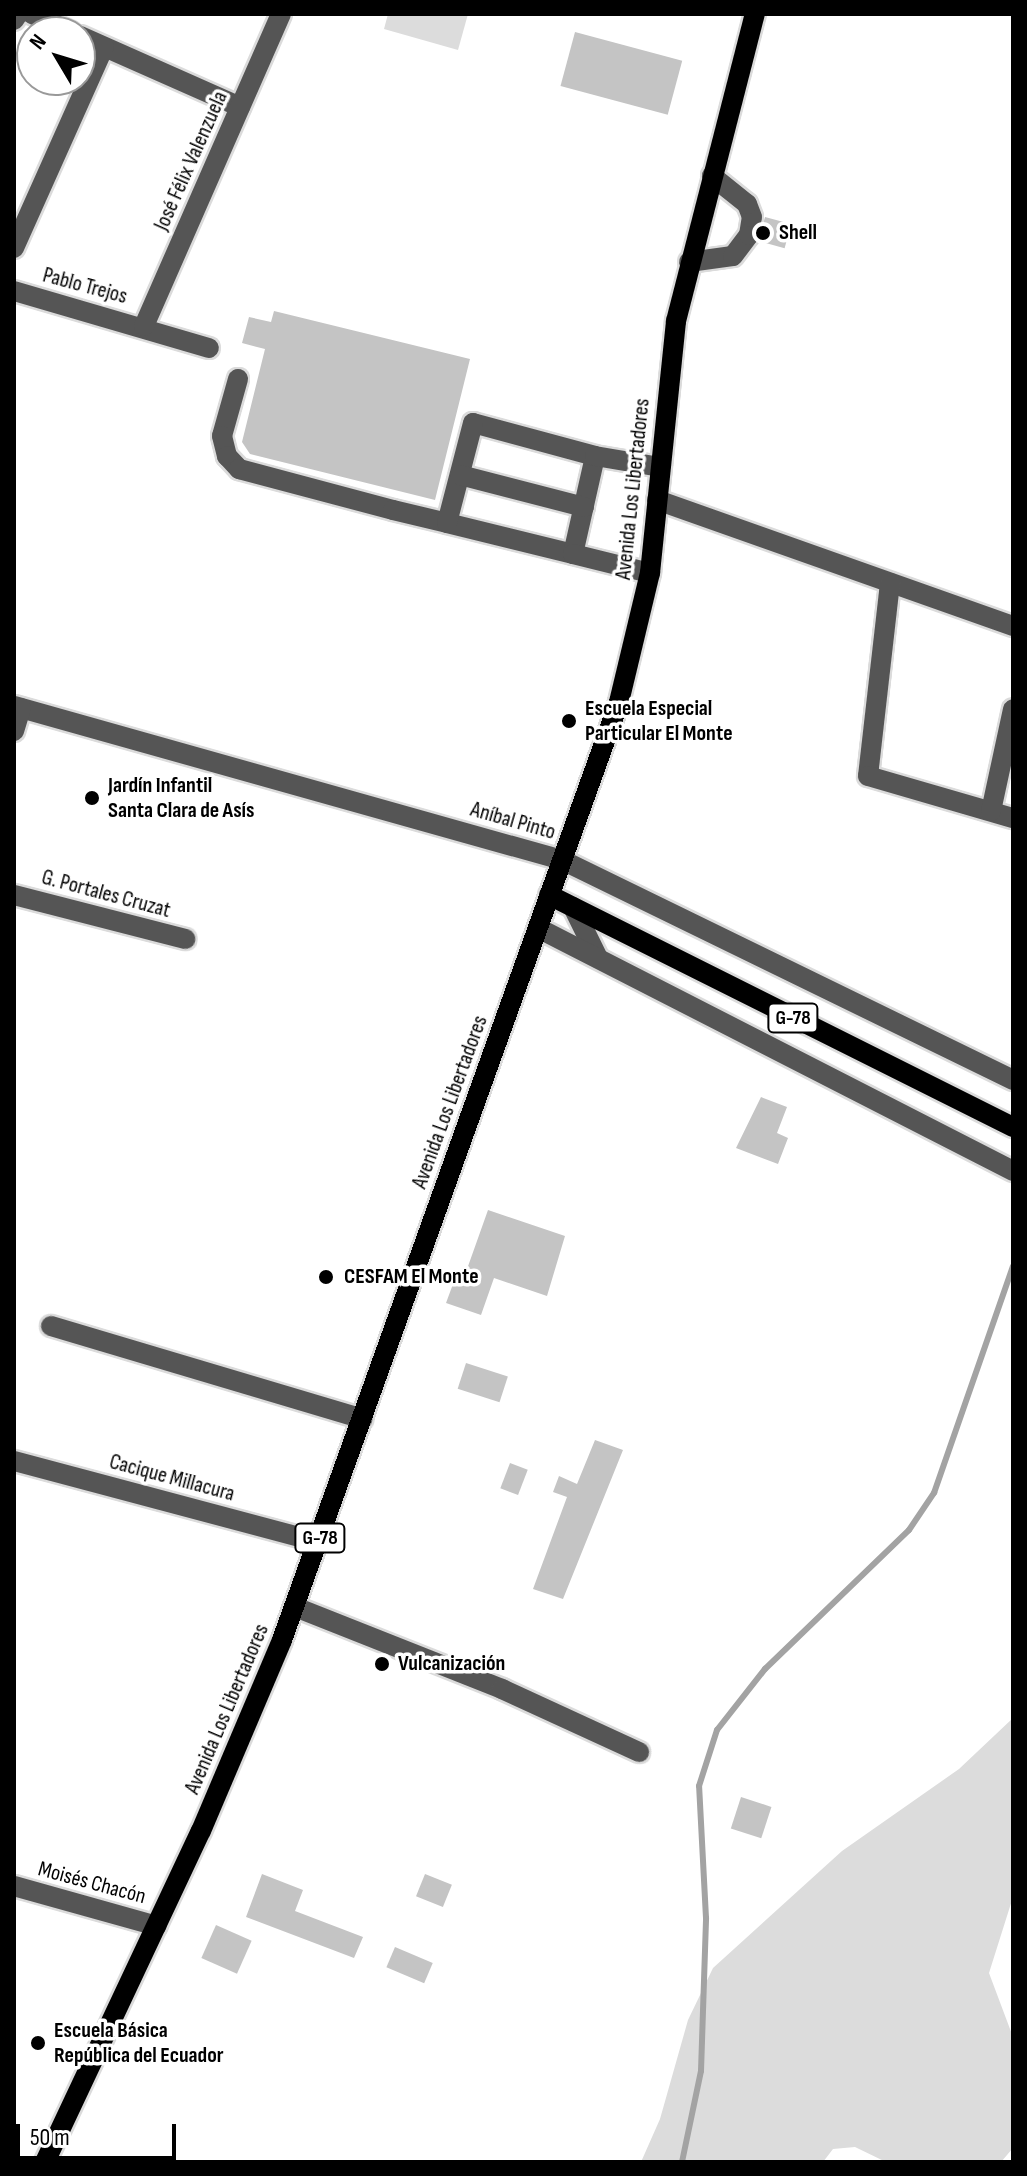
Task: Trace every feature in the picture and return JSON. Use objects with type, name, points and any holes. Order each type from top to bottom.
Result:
[{"type":"main road","name":"Avenida Los Libertadores","points":[[45,2162],[244,1736],[295,1607],[630,669],[650,573],[671,350],[689,262],[755,14]]},
{"type":"main road","name":"G-78","points":[[549,895],[1013,1127]]},
{"type":"street","points":[[14,20],[18,14]]},
{"type":"street","name":"José Félix Valenzuela","points":[[144,326],[281,14]]},
{"type":"street","points":[[96,43],[240,107]]},
{"type":"street","points":[[14,248],[104,47]]},
{"type":"street","points":[[689,262],[733,256],[749,235],[752,222],[747,204],[712,176]]},
{"type":"street","name":"Pablo Trejos","points":[[14,291],[144,326],[209,348]]},
{"type":"street","points":[[238,379],[222,436],[227,456],[239,469],[650,573]]},
{"type":"street","points":[[447,523],[473,423],[595,456],[660,467]]},
{"type":"street","points":[[573,554],[595,456]]},
{"type":"street","points":[[460,475],[584,507]]},
{"type":"street","points":[[657,500],[1013,626]]},
{"type":"street","points":[[890,583],[868,776],[1013,818]]},
{"type":"street","points":[[14,731],[18,707]]},
{"type":"street","name":"Aníbal Pinto","points":[[18,707],[562,860],[1013,1080]]},
{"type":"street","points":[[991,811],[1013,709]]},
{"type":"street","name":"G. Portales Cruzat","points":[[14,895],[185,939]]},
{"type":"street","points":[[573,907],[598,958]]},
{"type":"street","points":[[538,928],[1013,1171]]},
{"type":"street","points":[[51,1326],[362,1419]]},
{"type":"street","name":"Cacique Millacura","points":[[14,1461],[318,1542]]},
{"type":"street","points":[[295,1607],[502,1689],[639,1752]]},
{"type":"street","name":"Moisés Chacón","points":[[14,1886],[157,1926]]},
{"type":"shaded area","points":[[388,14],[468,14],[458,50],[384,29]]},
{"type":"shaded area","points":[[1013,1718],[1013,1897],[989,1973],[1013,2037],[1013,2148],[1001,2162],[886,2162],[855,2147],[833,2149],[823,2162],[641,2162],[660,2119],[688,2020],[713,1968],[842,1851],[959,1769]]},
{"type":"building","points":[[575,32],[682,61],[668,115],[561,86]]},
{"type":"building","points":[[765,217],[791,224],[785,248],[759,241]]},
{"type":"building","points":[[274,311],[470,359],[435,500],[250,454],[242,442],[265,349],[242,343],[249,317],[271,322]]},
{"type":"building","points":[[761,1097],[787,1107],[777,1133],[788,1138],[778,1164],[736,1148]]},
{"type":"building","points":[[488,1210],[565,1236],[547,1296],[494,1278],[481,1315],[446,1303],[453,1284],[461,1286]]},
{"type":"building","points":[[466,1363],[508,1377],[500,1402],[458,1389]]},
{"type":"building","points":[[595,1440],[623,1450],[563,1599],[533,1589],[567,1497],[553,1492],[559,1476],[577,1484]]},
{"type":"building","points":[[510,1463],[528,1470],[518,1495],[500,1488]]},
{"type":"building","points":[[741,1797],[771,1807],[761,1838],[731,1828]]},
{"type":"building","points":[[262,1874],[303,1890],[295,1911],[363,1937],[354,1958],[246,1917]]},
{"type":"building","points":[[425,1874],[452,1885],[443,1907],[416,1896]]},
{"type":"building","points":[[216,1925],[252,1941],[237,1974],[201,1958]]},
{"type":"building","points":[[395,1947],[433,1963],[424,1983],[386,1967]]},
{"type":"waterway","points":[[682,2162],[701,2071],[706,1918],[699,1786],[717,1730],[765,1669],[909,1530],[934,1493],[1013,1266]]},
{"type":"place","name":"Shell","points":[[763,233]]},
{"type":"place","name":"Escuela Especial Particular El Monte","points":[[569,721]]},
{"type":"place","name":"Jardín Infantil Santa Clara de Asís","points":[[92,798]]},
{"type":"place","name":"CESFAM El Monte","points":[[326,1277]]},
{"type":"place","name":"Vulcanización","points":[[382,1664]]},
{"type":"place","name":"Escuela Básica República del Ecuador","points":[[38,2043]]}]
